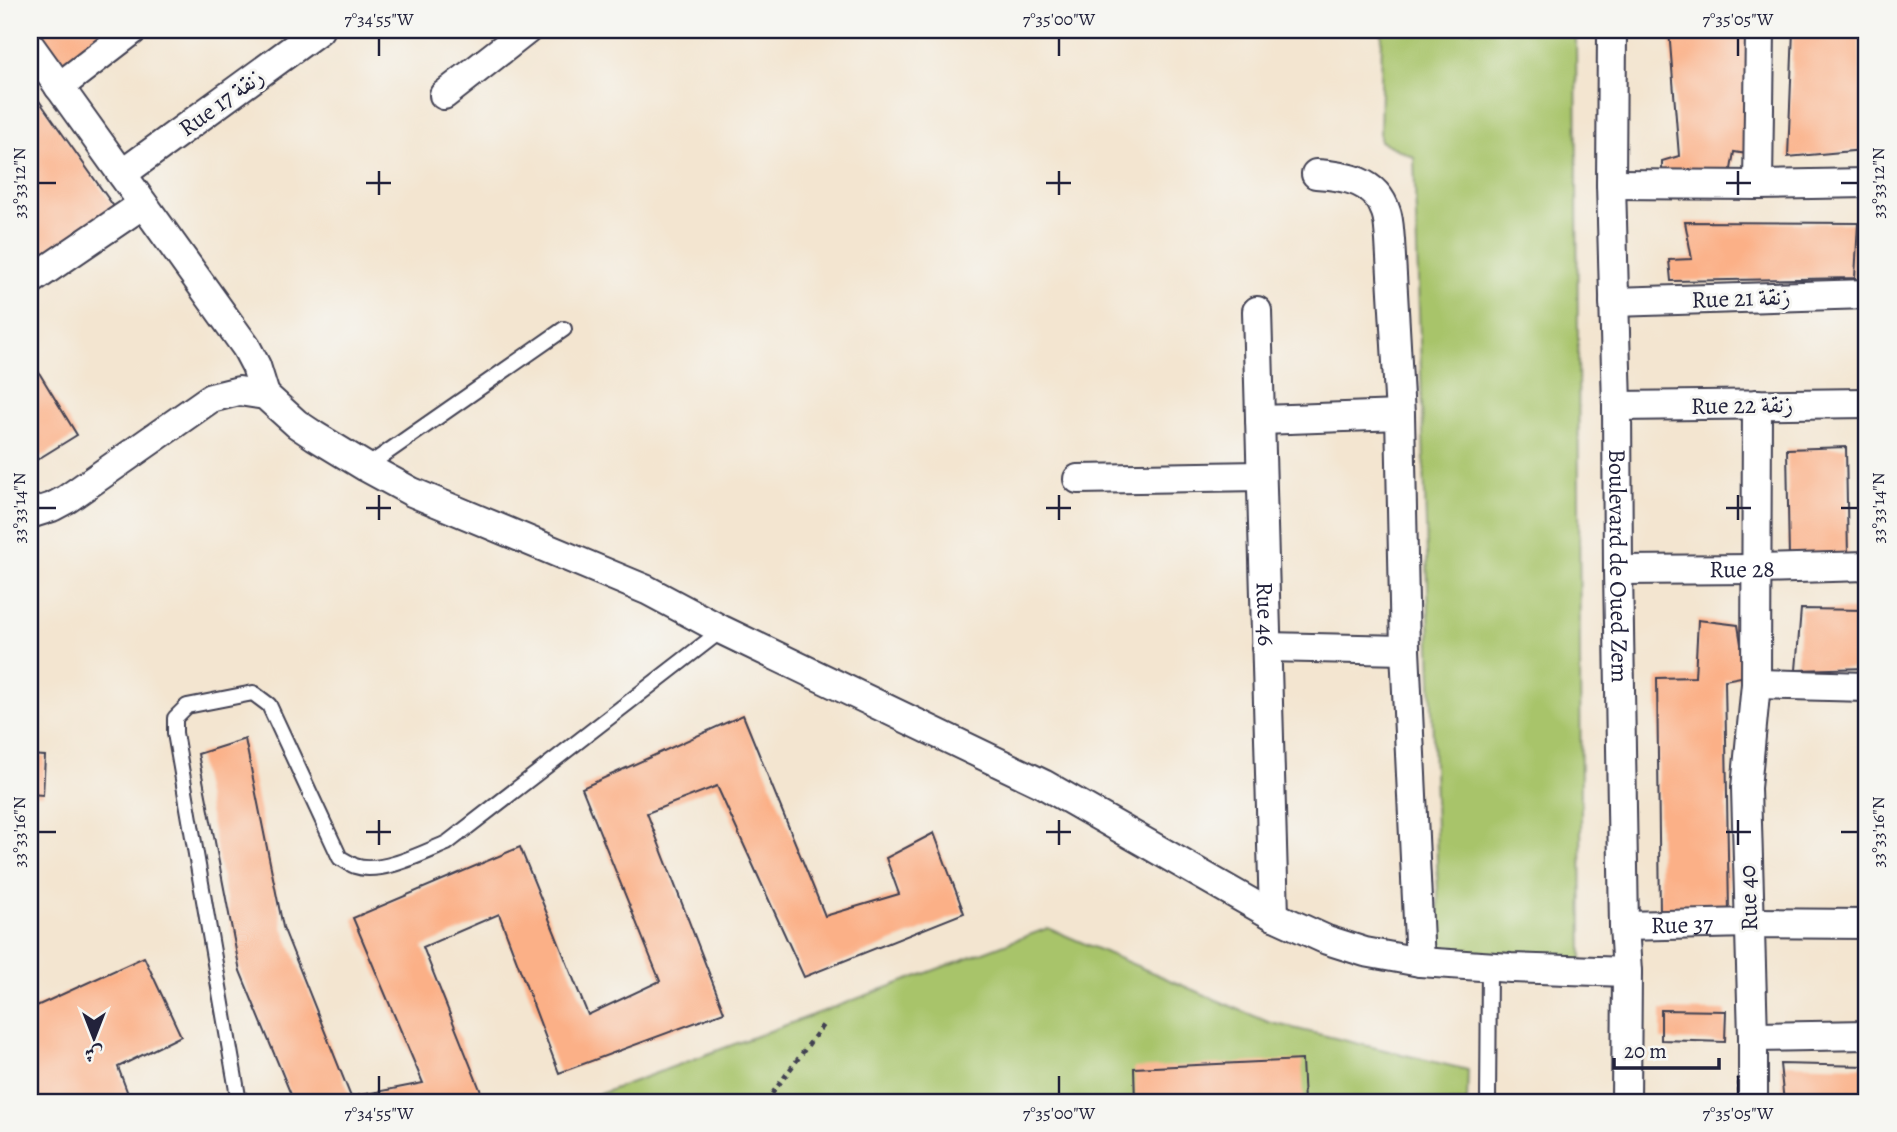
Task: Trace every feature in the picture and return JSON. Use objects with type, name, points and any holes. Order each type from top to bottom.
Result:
[{"type":"street","points":[[59,87],[133,30]]},
{"type":"street","name":"Rue 17 زنقة","points":[[122,174],[319,30]]},
{"type":"street","points":[[444,95],[527,30]]},
{"type":"street","name":"Boulevard de Oued Zem","points":[[1612,30],[1611,184],[1618,406],[1618,570],[1627,972],[1626,1102]]},
{"type":"street","points":[[1758,185],[1760,30]]},
{"type":"street","points":[[30,46],[246,347],[256,366],[265,395],[297,424],[366,467],[412,492],[647,590],[722,630],[1043,784],[1274,916],[1340,944],[1365,952],[1420,962],[1627,972]]},
{"type":"street","points":[[1316,174],[1342,176],[1368,186],[1378,195],[1386,212],[1390,240],[1400,415],[1405,650],[1420,962]]},
{"type":"street","points":[[1611,184],[1867,183]]},
{"type":"street","points":[[30,281],[143,204]]},
{"type":"street","name":"Rue 21 زنقة","points":[[1614,302],[1867,294]]},
{"type":"street","name":"Rue 46","points":[[1257,311],[1274,916]]},
{"type":"street","points":[[30,514],[68,499],[211,398],[239,391],[265,395]]},
{"type":"street","name":"Rue 22 زنقة","points":[[1618,406],[1867,403]]},
{"type":"street","name":"Rue 40","points":[[1752,1102],[1753,1037],[1746,788],[1756,684],[1757,404]]},
{"type":"street","points":[[1260,420],[1400,415]]},
{"type":"street","points":[[1078,479],[1261,476]]},
{"type":"street","name":"Rue 28","points":[[1618,570],[1867,566]]},
{"type":"street","points":[[1266,647],[1405,650]]},
{"type":"street","points":[[1756,684],[1867,687]]},
{"type":"street","name":"Rue 37","points":[[1624,926],[1867,923]]},
{"type":"street","points":[[1753,1037],[1867,1035]]},
{"type":"lane","points":[[366,467],[564,329]]},
{"type":"lane","points":[[239,1102],[175,733],[175,718],[187,706],[253,693],[269,705],[340,858],[357,867],[376,868],[447,843],[722,630]]},
{"type":"lane","points":[[1488,1102],[1489,967]]},
{"type":"path","points":[[766,1102],[823,1025]]},
{"type":"green space","points":[[1382,30],[1576,30],[1582,965],[1440,954],[1414,157],[1380,141]]},
{"type":"green space","points":[[1048,928],[1268,1022],[1468,1070],[1467,1102],[578,1102]]},
{"type":"building","points":[[30,30],[119,30],[62,80]]},
{"type":"building","points":[[1669,30],[1747,30],[1747,154],[1734,152],[1729,181],[1662,178],[1662,161],[1679,156]]},
{"type":"building","points":[[1793,30],[1859,30],[1863,150],[1788,157]]},
{"type":"building","points":[[30,88],[122,218],[30,278],[30,182],[33,180],[30,175]]},
{"type":"building","points":[[1685,222],[1858,223],[1855,278],[1671,281],[1669,260],[1692,259]]},
{"type":"building","points":[[30,358],[77,435],[30,464]]},
{"type":"building","points":[[1846,447],[1848,558],[1789,559],[1787,449]]},
{"type":"building","points":[[1801,609],[1867,610],[1867,668],[1796,670]]},
{"type":"building","points":[[1698,620],[1738,625],[1746,676],[1725,680],[1729,912],[1660,915],[1657,678],[1695,677]]},
{"type":"building","points":[[743,715],[825,916],[899,894],[886,858],[934,833],[964,913],[804,977],[717,786],[647,813],[724,1012],[559,1073],[499,914],[423,947],[485,1102],[294,1102],[240,971],[198,754],[245,739],[283,927],[351,1097],[423,1083],[353,918],[520,847],[588,1015],[660,981],[582,788]]},
{"type":"building","points":[[30,755],[45,756],[43,795],[30,794]]},
{"type":"building","points":[[144,957],[181,1036],[118,1067],[131,1102],[36,1102],[33,1096],[30,1098],[30,1009]]},
{"type":"building","points":[[1661,1010],[1726,1011],[1725,1042],[1661,1040]]},
{"type":"building","points":[[1302,1060],[1304,1102],[1135,1102],[1134,1068]]},
{"type":"building","points":[[1780,1064],[1867,1066],[1867,1102],[1784,1102]]}]
